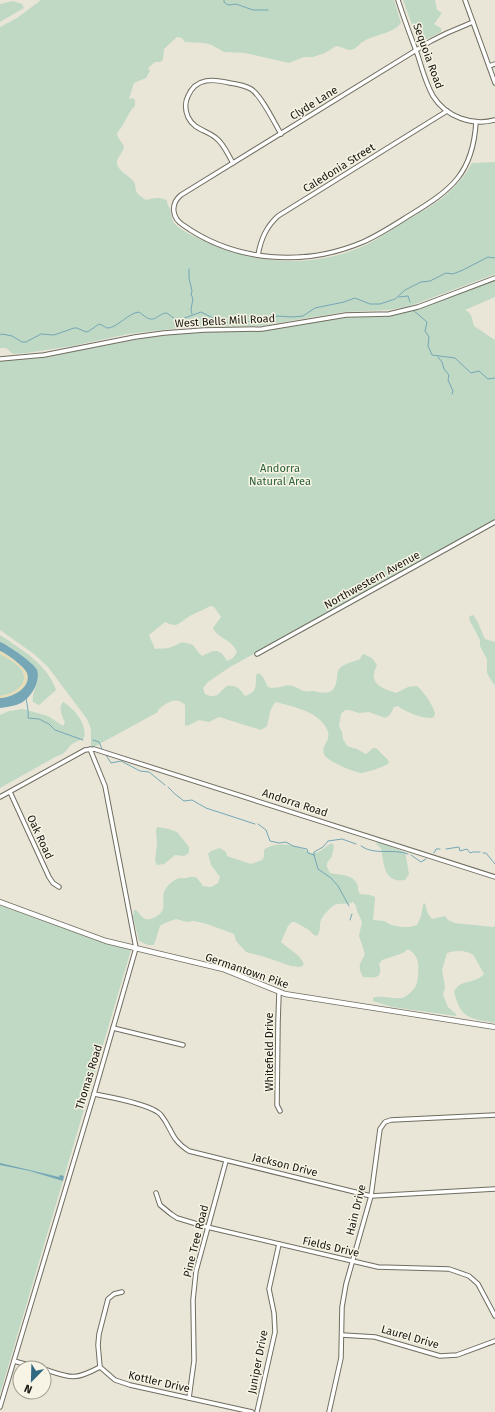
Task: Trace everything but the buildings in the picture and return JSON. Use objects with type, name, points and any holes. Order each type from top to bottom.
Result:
[{"type":"main road","name":"Germantown Pike","points":[[0,902],[97,938],[223,970],[279,992],[298,997],[495,1027]]},
{"type":"street","name":"Sequoia Road","points":[[398,0],[432,93],[440,105],[447,111],[460,118],[476,122],[495,120]]},
{"type":"street","points":[[465,0],[495,83]]},
{"type":"street","name":"Clyde Lane","points":[[258,256],[225,247],[197,234],[178,221],[175,217],[173,210],[175,202],[178,198],[233,163],[416,50],[447,33],[473,22]]},
{"type":"street","points":[[489,66],[495,64]]},
{"type":"street","points":[[233,163],[218,140],[212,135],[196,128],[191,122],[186,111],[188,97],[195,86],[201,82],[217,80],[246,86],[257,94],[282,134]]},
{"type":"street","name":"Caledonia Street","points":[[258,256],[260,244],[264,234],[270,224],[278,216],[447,111]]},
{"type":"street","points":[[258,256],[288,258],[324,254],[357,245],[386,230],[437,199],[457,180],[467,165],[475,137],[476,122]]},
{"type":"street","name":"West Bells Mill Road","points":[[0,359],[44,355],[135,337],[164,333],[262,329],[346,315],[389,314],[418,307],[495,278]]},
{"type":"street","name":"Northwestern Avenue","points":[[257,654],[495,522]]},
{"type":"street","points":[[0,797],[85,750],[90,749]]},
{"type":"street","name":"Andorra Road","points":[[90,749],[109,753],[495,877]]},
{"type":"street","name":"Thomas Road","points":[[14,1360],[136,948],[106,789],[90,749]]},
{"type":"street","name":"Oak Road","points":[[10,792],[49,877],[53,883],[59,887]]},
{"type":"street","name":"Whitefield Drive","points":[[279,992],[277,1105],[280,1111]]},
{"type":"street","points":[[113,1028],[183,1045]]},
{"type":"street","name":"Jackson Drive","points":[[94,1094],[150,1108],[161,1114],[174,1138],[180,1145],[189,1151],[371,1196],[495,1189]]},
{"type":"street","name":"Hain Drive","points":[[329,1412],[341,1358],[342,1307],[352,1261],[371,1196],[379,1133],[385,1122],[495,1115]]},
{"type":"street","name":"Pine Tree Road","points":[[189,1398],[194,1361],[193,1300],[196,1271],[226,1160]]},
{"type":"street","name":"Fields Drive","points":[[156,1194],[160,1206],[177,1218],[207,1227],[378,1267],[449,1269],[469,1276],[478,1284],[495,1316]]},
{"type":"street","name":"Juniper Drive","points":[[258,1412],[274,1332],[274,1313],[269,1289],[279,1244]]},
{"type":"street","points":[[52,1371],[70,1377],[86,1374],[100,1368],[98,1345],[99,1334],[108,1299],[114,1294],[122,1292]]},
{"type":"street","name":"Laurel Drive","points":[[342,1335],[375,1337],[440,1356],[457,1355],[495,1341]]},
{"type":"street","name":"Thomas Road","points":[[0,1407],[12,1367]]},
{"type":"street","name":"Kottler Drive","points":[[100,1368],[115,1380],[130,1385],[252,1412]]},
{"type":"green space","points":[[41,0],[394,0],[401,23],[389,32],[362,42],[351,50],[336,46],[325,53],[313,57],[304,57],[289,63],[245,53],[224,52],[212,45],[185,42],[182,38],[177,37],[164,49],[163,60],[160,62],[155,62],[148,68],[150,71],[146,78],[134,83],[129,99],[132,98],[135,100],[135,106],[117,133],[124,147],[117,164],[121,170],[132,179],[138,194],[146,200],[161,198],[167,200],[174,223],[186,232],[208,243],[245,255],[264,259],[303,261],[322,259],[364,246],[440,200],[449,193],[465,175],[472,163],[495,162],[495,274],[418,303],[388,310],[344,312],[260,326],[188,327],[128,334],[72,346],[26,353],[13,354],[6,348],[0,348],[0,27],[17,18]]},
{"type":"green space","points":[[403,0],[435,0],[437,10],[442,13],[434,24],[441,28],[441,32],[421,42],[418,41]]},
{"type":"green space","points":[[13,1],[22,4],[24,8],[0,22],[0,4]]},
{"type":"green space","name":"Andorra Natural Area","points":[[495,280],[495,297],[465,310],[470,315],[474,326],[495,340],[495,521],[230,667],[208,682],[203,688],[205,694],[210,696],[216,696],[227,686],[236,687],[240,689],[245,696],[249,695],[254,691],[256,685],[256,675],[259,673],[263,677],[268,687],[271,688],[294,686],[303,691],[327,693],[335,687],[340,668],[360,659],[364,654],[372,658],[377,665],[374,672],[375,682],[381,687],[396,693],[408,687],[417,686],[430,702],[435,713],[434,717],[421,717],[398,706],[394,707],[390,715],[385,718],[369,712],[359,713],[345,710],[341,714],[339,726],[347,746],[366,754],[373,748],[376,748],[388,760],[389,763],[376,769],[361,773],[341,766],[326,757],[323,750],[328,732],[326,727],[317,717],[300,709],[276,702],[271,710],[267,726],[261,730],[219,717],[209,722],[199,720],[185,726],[185,705],[182,702],[172,701],[161,707],[158,712],[94,747],[91,747],[91,729],[87,719],[48,667],[34,654],[0,630],[0,361],[41,357],[162,335],[193,332],[260,331],[339,318],[395,315],[425,306]],"holes":[[[210,606],[214,607],[221,617],[213,628],[218,635],[232,644],[235,648],[237,652],[233,658],[227,661],[222,654],[216,651],[202,656],[193,645],[184,643],[179,643],[168,648],[155,649],[149,635],[165,622],[176,625]]]},
{"type":"green space","points":[[473,615],[485,639],[495,642],[494,685],[487,673],[487,659],[480,646],[480,640],[469,619],[470,616]]},
{"type":"green space","points":[[0,635],[33,658],[47,673],[52,681],[56,690],[39,705],[33,702],[38,679],[37,671],[22,656],[0,642]]},
{"type":"green space","points":[[0,654],[19,666],[24,677],[23,682],[18,689],[9,694],[0,696]]},
{"type":"green space","points":[[63,702],[76,713],[82,722],[85,733],[84,738],[72,744],[62,754],[0,788],[0,715],[9,711],[23,709],[48,716],[63,726],[65,722],[61,707]]},
{"type":"green space","points":[[157,827],[177,832],[189,847],[189,853],[184,856],[175,855],[164,864],[157,865],[155,861]]},
{"type":"green space","points":[[378,841],[405,852],[409,874],[405,880],[392,879],[386,871],[381,848],[376,844]]},
{"type":"green space","points":[[332,843],[334,846],[332,856],[327,863],[330,873],[352,878],[357,884],[360,894],[375,897],[373,920],[384,921],[391,925],[402,927],[417,925],[425,903],[428,914],[432,919],[445,916],[448,920],[455,923],[495,926],[495,1023],[467,1016],[460,1008],[457,1001],[454,992],[456,988],[464,983],[481,977],[484,974],[474,956],[465,952],[454,951],[447,953],[442,970],[445,987],[443,995],[448,1007],[456,1014],[456,1016],[392,1007],[373,1001],[373,998],[377,997],[403,998],[410,993],[417,983],[418,961],[414,954],[408,949],[403,953],[382,960],[379,964],[379,975],[371,978],[363,977],[360,967],[365,954],[359,936],[362,922],[353,902],[347,904],[337,904],[330,908],[321,920],[317,936],[295,922],[292,922],[288,926],[281,942],[297,954],[302,960],[304,964],[301,967],[291,966],[246,952],[236,941],[234,934],[194,921],[187,922],[176,919],[160,926],[154,945],[148,945],[139,941],[133,917],[134,910],[136,910],[145,919],[150,919],[159,915],[163,908],[164,891],[173,881],[179,878],[195,877],[203,886],[211,887],[218,883],[220,877],[211,865],[208,854],[211,851],[220,848],[226,852],[227,856],[251,864],[262,860],[264,857],[264,850],[268,847],[282,844],[315,853]]},
{"type":"green space","points":[[0,905],[99,941],[131,950],[0,1394]]},
{"type":"sand","points":[[0,651],[11,657],[23,667],[26,670],[28,678],[24,688],[5,698],[0,698],[0,696],[9,694],[18,689],[23,682],[24,677],[19,666],[0,654]]},
{"type":"water","points":[[0,642],[14,650],[31,663],[37,670],[38,679],[32,693],[25,701],[16,705],[0,708],[0,698],[5,698],[20,691],[24,688],[28,678],[26,670],[23,667],[11,657],[0,651]]},
{"type":"water","points":[[0,1163],[59,1177],[60,1175],[64,1176],[63,1181],[30,1171],[0,1165]]},
{"type":"waterway","points":[[224,0],[224,2],[228,5],[236,4],[253,10],[268,10]]},
{"type":"waterway","points":[[0,335],[12,336],[22,342],[26,342],[41,334],[54,335],[74,328],[86,332],[99,324],[107,328],[111,328],[131,315],[139,312],[149,319],[167,313],[179,320],[201,312],[226,323],[237,320],[251,322],[259,320],[267,322],[277,316],[303,316],[315,308],[344,302],[355,298],[370,304],[380,304],[395,299],[405,290],[421,282],[430,281],[446,273],[453,274],[488,257],[495,258]]},
{"type":"waterway","points":[[189,269],[189,278],[192,291],[191,295],[193,298],[191,310],[192,314]]},
{"type":"waterway","points":[[399,297],[408,296],[410,302]]},
{"type":"waterway","points":[[414,311],[427,322],[425,331],[429,337],[428,346],[432,355],[455,358],[471,373],[479,371],[488,379],[495,378]]},
{"type":"waterway","points":[[438,357],[449,375],[448,380],[453,391],[452,394]]},
{"type":"waterway","points":[[26,698],[28,718],[39,719],[49,724],[55,730],[83,740]]},
{"type":"waterway","points":[[93,740],[99,742],[102,749]]},
{"type":"waterway","points":[[106,755],[111,763],[121,761],[140,771],[149,772],[165,785]]},
{"type":"waterway","points":[[168,787],[184,801],[192,800],[206,808],[255,824]]},
{"type":"waterway","points":[[258,824],[266,830],[270,841],[279,843],[286,842],[293,846],[307,849],[308,853],[314,855],[314,852],[323,847],[328,841],[342,839],[356,844]]},
{"type":"waterway","points":[[361,846],[372,851],[402,852],[408,854]]},
{"type":"waterway","points":[[446,849],[459,847],[460,851],[467,849],[470,853],[480,852]]},
{"type":"waterway","points":[[434,853],[436,849],[440,849]]},
{"type":"waterway","points":[[483,853],[486,853],[495,864]]},
{"type":"waterway","points":[[314,855],[318,869],[331,878],[338,886],[349,906]]},
{"type":"waterway","points":[[411,855],[421,862],[426,859]]},
{"type":"waterway","points":[[350,920],[352,914]]}]
